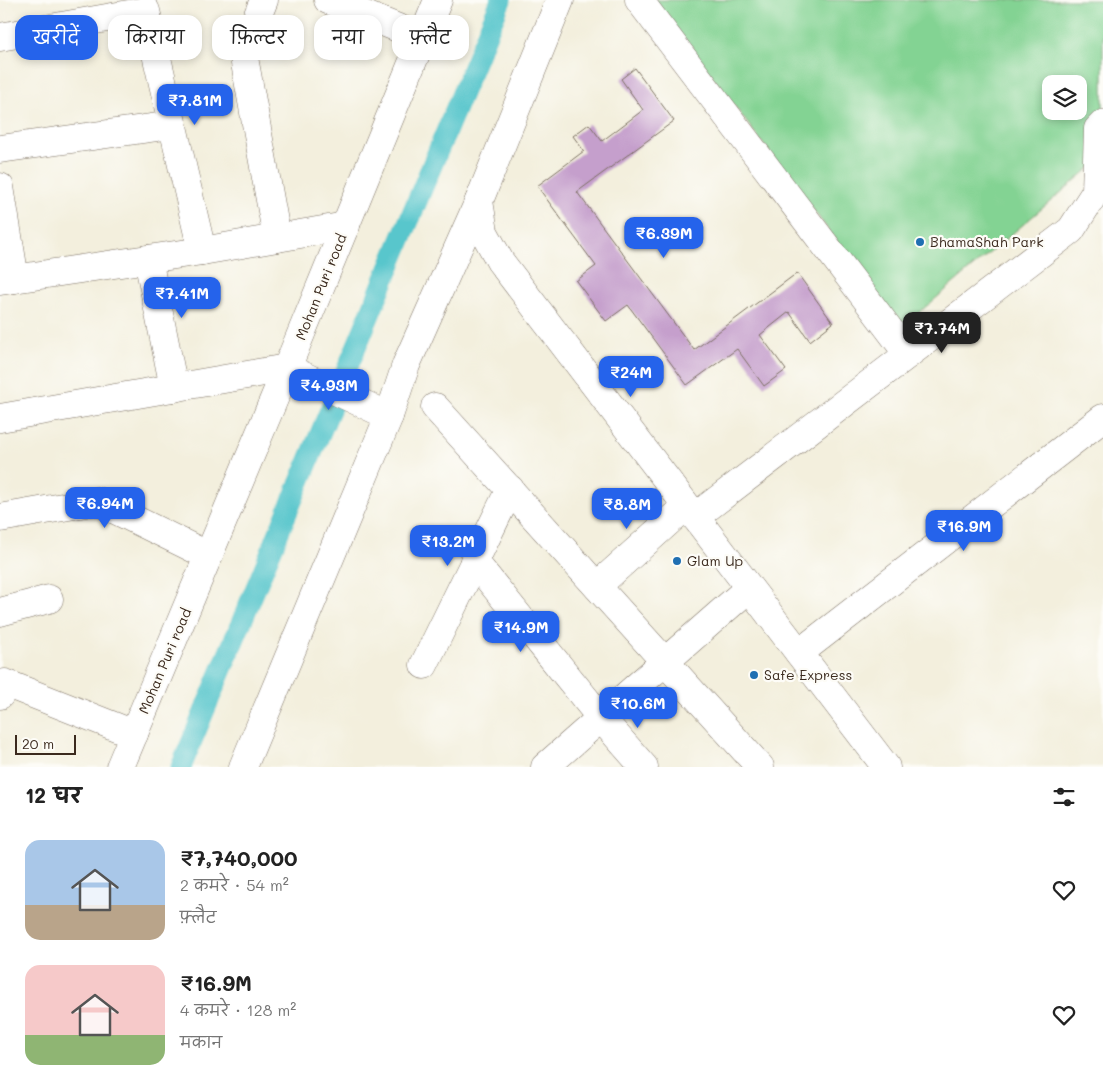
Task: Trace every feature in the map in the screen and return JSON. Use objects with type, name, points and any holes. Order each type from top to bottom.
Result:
[{"type":"street","points":[[264,0],[243,52],[278,238]]},
{"type":"street","points":[[328,0],[392,26]]},
{"type":"street","name":"Mohan Puri road","points":[[432,15],[438,0]]},
{"type":"street","points":[[243,767],[389,416],[406,365],[479,200],[560,0]]},
{"type":"street","points":[[639,0],[908,354]]},
{"type":"street","points":[[0,38],[135,6],[146,11],[202,251]]},
{"type":"street","name":"Mohan Puri road","points":[[120,767],[288,368],[414,60]]},
{"type":"street","points":[[597,586],[690,511],[908,354],[1071,230],[1096,191],[1098,129],[1103,124]]},
{"type":"street","points":[[0,149],[172,125]]},
{"type":"street","points":[[0,187],[8,280],[202,251],[346,226]]},
{"type":"street","points":[[479,200],[484,232],[500,261],[886,767]]},
{"type":"street","points":[[148,259],[174,388]]},
{"type":"street","points":[[0,418],[288,368],[389,416]]},
{"type":"street","points":[[435,407],[760,767]]},
{"type":"street","points":[[799,653],[1103,418]]},
{"type":"street","points":[[424,664],[510,489]]},
{"type":"street","points":[[0,518],[97,501],[209,556]]},
{"type":"street","points":[[474,561],[601,718],[644,767]]},
{"type":"street","points":[[545,767],[750,588]]},
{"type":"street","points":[[0,612],[49,599]]},
{"type":"street","points":[[0,695],[5,683],[134,734]]},
{"type":"green space","name":"BhamaShah Park","points":[[654,0],[1103,0],[1103,157],[902,327]]},
{"type":"building","points":[[635,68],[674,121],[577,192],[694,350],[797,273],[833,323],[810,341],[789,312],[760,335],[786,370],[764,386],[737,349],[687,385],[628,305],[606,321],[576,281],[596,266],[537,186],[584,151],[573,136],[589,124],[602,141],[643,110],[621,79]]},
{"type":"waterway","points":[[181,767],[501,0]]},
{"type":"place","name":"BhamaShah Park","points":[[920,242]]},
{"type":"place","name":"Glam Up","points":[[677,561]]},
{"type":"place","name":"Safe Express","points":[[754,675]]}]
